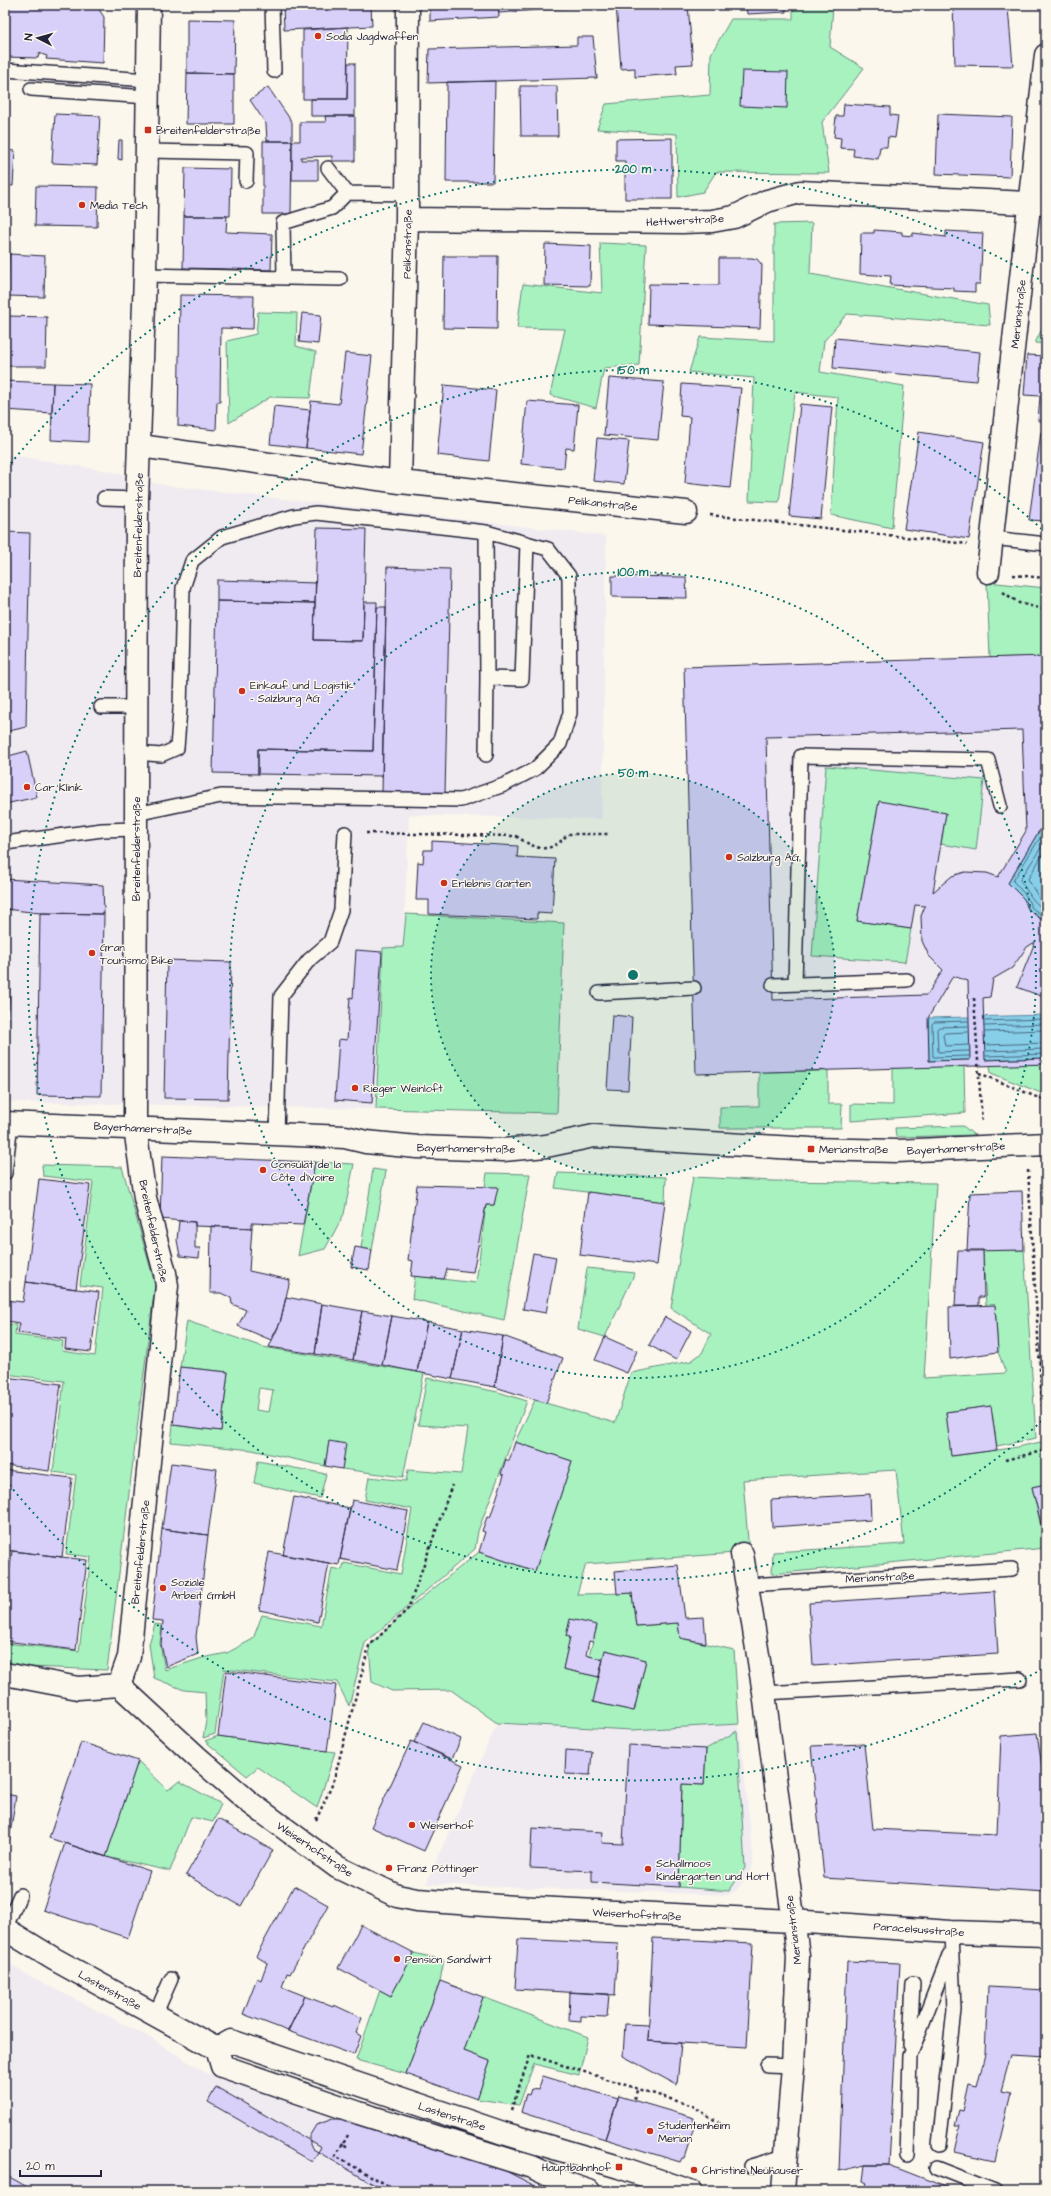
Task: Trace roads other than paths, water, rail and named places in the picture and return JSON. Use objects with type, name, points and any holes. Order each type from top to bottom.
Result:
[{"type":"street","name":"Breitenfelderstraße","points":[[119,1685],[129,1657],[167,1286],[166,1273],[145,1198],[135,1128],[137,499],[145,275],[149,5]]},
{"type":"street","name":"Pelikanstraße","points":[[400,482],[408,194],[408,5]]},
{"type":"street","name":"Merianstraße","points":[[988,572],[1038,204],[1046,55]]},
{"type":"street","name":"Hettwerstraße","points":[[407,219],[712,221],[734,217],[767,201],[800,192],[1038,204]]},
{"type":"street","name":"Pelikanstraße","points":[[140,446],[400,482],[686,512]]},
{"type":"street","name":"Bayerhamerstraße","points":[[8,1123],[345,1138],[366,1142],[417,1147],[503,1150],[546,1146],[594,1136],[811,1149],[890,1150],[1046,1144]]},
{"type":"street","name":"Merianstraße","points":[[742,1554],[764,1693],[792,1921],[798,1956],[793,2066],[783,2191]]},
{"type":"street","points":[[5,1674],[78,1688],[119,1685]]},
{"type":"street","name":"Weiserhofstraße","points":[[119,1685],[197,1757],[249,1802],[337,1867],[397,1896],[417,1900],[478,1905],[792,1921]]},
{"type":"street","name":"Paracelsusstraße","points":[[792,1921],[951,1942],[1046,1935]]},
{"type":"street","name":"Lastenstraße","points":[[5,1929],[217,2049],[231,2041],[503,2133],[619,2167],[690,2191]]},
{"type":"street","points":[[217,2049],[222,2066],[359,2113],[532,2167],[568,2184],[589,2191]]},
{"type":"lane","points":[[272,5],[274,71]]},
{"type":"lane","points":[[5,70],[148,88]]},
{"type":"lane","points":[[31,89],[148,88]]},
{"type":"lane","points":[[147,151],[247,153],[246,181]]},
{"type":"lane","points":[[328,168],[346,194]]},
{"type":"lane","points":[[284,278],[283,223],[332,208],[346,194],[408,194]]},
{"type":"lane","points":[[145,275],[340,279]]},
{"type":"lane","points":[[104,498],[137,499]]},
{"type":"lane","points":[[5,843],[102,830],[136,822],[221,796],[461,800],[504,785],[535,769],[560,744],[570,713],[569,576],[548,549],[486,532],[316,513],[294,516],[222,537],[192,561],[182,588],[180,709],[176,748],[161,755],[136,753]]},
{"type":"lane","points":[[486,532],[486,755]]},
{"type":"lane","points":[[992,538],[1046,544]]},
{"type":"lane","points":[[487,678],[522,679],[527,543]]},
{"type":"lane","points":[[101,707],[137,707]]},
{"type":"lane","points":[[795,984],[801,756],[988,760],[1000,806]]},
{"type":"lane","points":[[277,1135],[281,996],[309,960],[330,942],[341,910],[345,832]]},
{"type":"lane","points":[[773,985],[907,980]]},
{"type":"lane","points":[[600,993],[694,988]]},
{"type":"lane","points":[[5,1173],[8,1123]]},
{"type":"lane","name":"Merianstraße","points":[[748,1585],[1012,1569]]},
{"type":"lane","points":[[764,1693],[1020,1679]]},
{"type":"lane","points":[[5,1929],[20,1894]]},
{"type":"lane","points":[[910,2056],[951,1942]]},
{"type":"lane","points":[[939,2145],[954,2010],[951,1942]]},
{"type":"lane","points":[[155,2015],[172,1979]]},
{"type":"lane","points":[[907,2156],[913,1983]]},
{"type":"lane","points":[[767,2065],[793,2066]]},
{"type":"lane","points":[[751,2166],[786,2156]]},
{"type":"lane","points":[[936,2168],[996,2191]]},
{"type":"water","points":[[1039,831],[1046,831],[1046,913],[1043,921],[1028,909],[1024,899],[1008,883]]},
{"type":"water","points":[[1046,1015],[1046,1058],[929,1061],[928,1018]]},
{"type":"place","name":"Sodia Jagdwaffen","points":[[318,36]]},
{"type":"place","name":"Breitenfelderstraße","points":[[148,130]]},
{"type":"place","name":"Media Tech","points":[[82,205]]},
{"type":"place","name":"Einkauf und Logistik - Salzburg AG","points":[[242,691]]},
{"type":"place","name":"Car Klinik","points":[[27,787]]},
{"type":"place","name":"Salzburg AG","points":[[729,857]]},
{"type":"place","name":"Erlebnis Garten","points":[[444,883]]},
{"type":"place","name":"Gran Tourismo Bike","points":[[92,953]]},
{"type":"place","name":"Rieger Weinloft","points":[[355,1088]]},
{"type":"place","name":"Merianstraße","points":[[811,1149]]},
{"type":"place","name":"Consulat de la Côte d'Ivoire","points":[[263,1170]]},
{"type":"place","name":"Soziale Arbeit GmbH","points":[[163,1588]]},
{"type":"place","name":"Weiserhof","points":[[412,1825]]},
{"type":"place","name":"Franz Pöttinger","points":[[389,1868]]},
{"type":"place","name":"Schallmoos Kindergarten und Hort","points":[[648,1869]]},
{"type":"place","name":"Pension Sandwirt","points":[[397,1959]]},
{"type":"place","name":"Studentenheim Merian","points":[[650,2131]]},
{"type":"place","name":"Hauptbahnhof","points":[[619,2167]]},
{"type":"place","name":"Christine Neuhauser","points":[[694,2170]]}]
